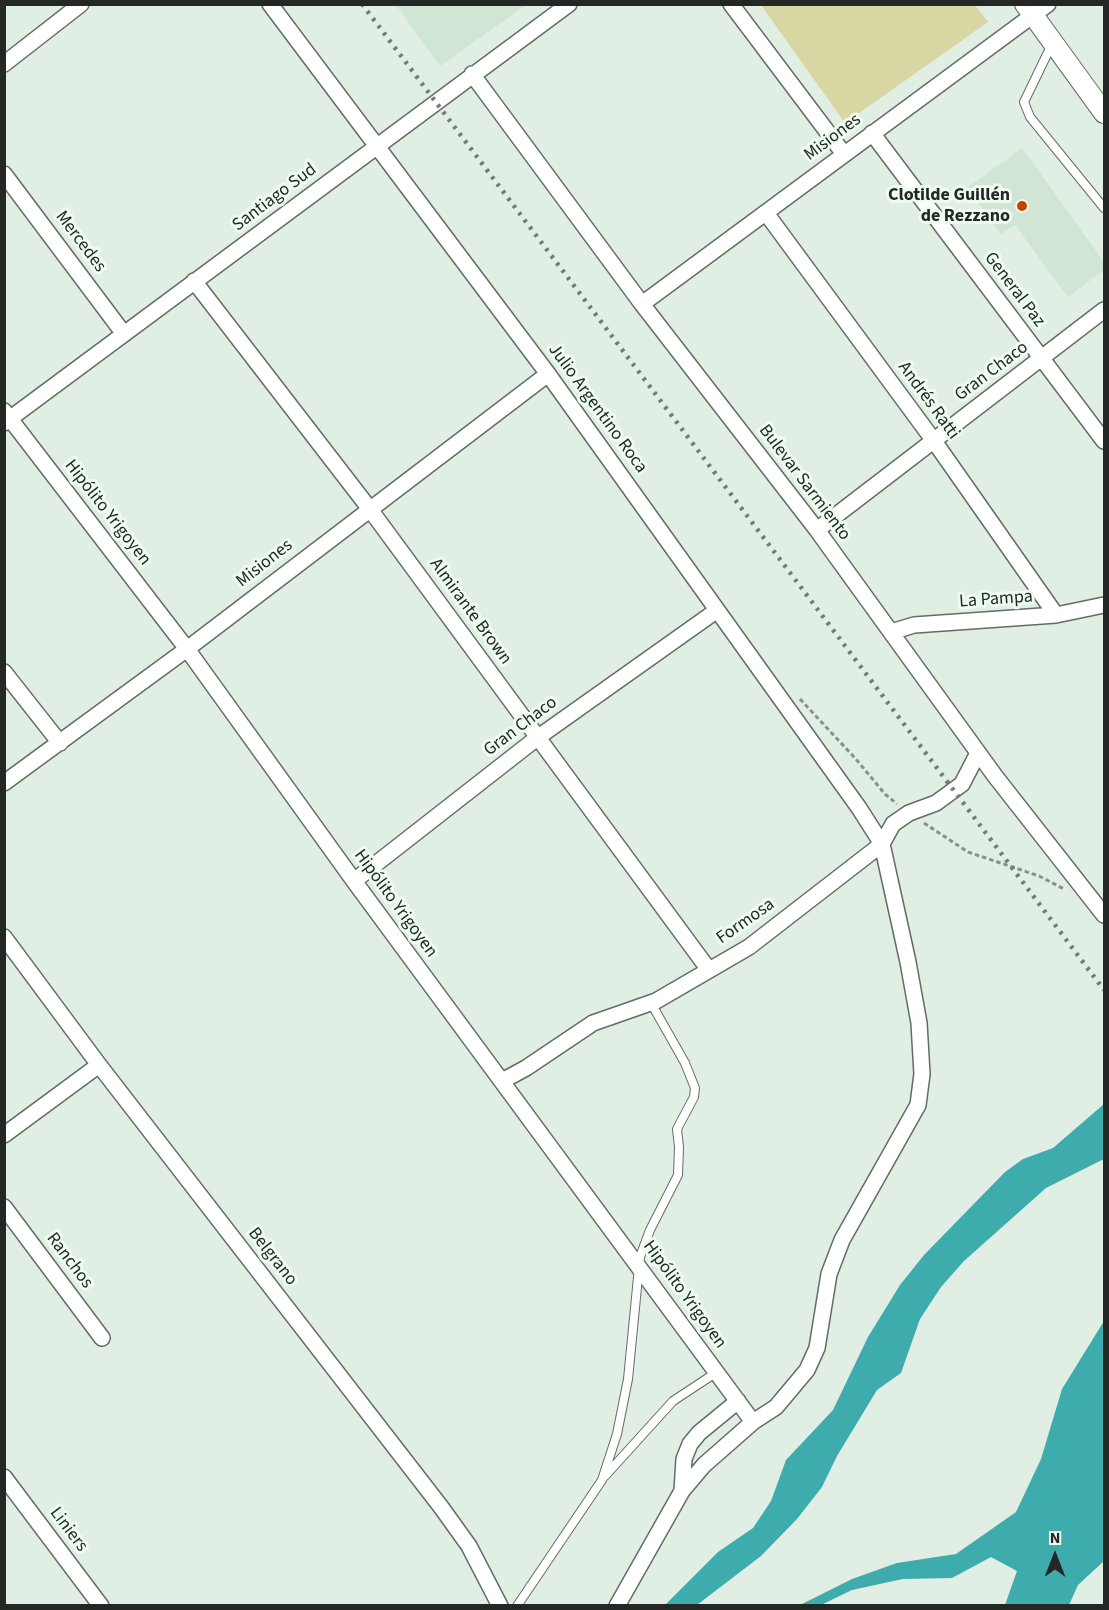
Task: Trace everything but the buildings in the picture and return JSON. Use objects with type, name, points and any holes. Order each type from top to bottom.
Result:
[{"type":"street","points":[[4,64],[81,4]]},
{"type":"street","name":"Julio Argentino Roca","points":[[270,4],[548,374],[716,611],[853,798],[882,844]]},
{"type":"street","name":"Santiago Sud","points":[[6,418],[124,334],[569,4]]},
{"type":"street","points":[[731,4],[844,154]]},
{"type":"street","points":[[1036,8],[1053,42],[1104,113]]},
{"type":"street","name":"Misiones","points":[[642,304],[1036,8]]},
{"type":"street","name":"Bulevar Sarmiento","points":[[472,74],[642,304],[817,530],[978,753],[1104,915]]},
{"type":"street","name":"General Paz","points":[[872,133],[1104,441]]},
{"type":"street","name":"Mercedes","points":[[4,174],[124,334]]},
{"type":"street","name":"Andrés Ratti","points":[[766,213],[934,441],[1056,615]]},
{"type":"street","name":"Almirante Brown","points":[[195,281],[369,508],[709,970]]},
{"type":"street","name":"Gran Chaco","points":[[817,530],[1104,310]]},
{"type":"street","name":"Misiones","points":[[4,783],[188,649],[369,508],[548,374]]},
{"type":"street","name":"Hipólito Yrigoyen","points":[[6,418],[188,649],[354,881],[753,1422]]},
{"type":"street","name":"La Pampa","points":[[891,632],[914,625],[1056,615],[1104,605]]},
{"type":"street","name":"Gran Chaco","points":[[354,881],[537,738],[716,611]]},
{"type":"street","points":[[4,672],[60,743]]},
{"type":"street","name":"Formosa","points":[[502,1081],[526,1068],[593,1023],[610,1015],[651,1003],[749,947],[882,844],[893,824],[909,813],[936,803],[962,784],[978,753]]},
{"type":"street","points":[[617,1605],[682,1491],[704,1465],[753,1422],[776,1407],[807,1370],[817,1348],[829,1274],[842,1240],[918,1105],[922,1074],[919,1023],[882,844]]},
{"type":"street","name":"Belgrano","points":[[4,937],[99,1065],[441,1507],[469,1545],[500,1605]]},
{"type":"street","points":[[4,1136],[99,1065]]},
{"type":"street","name":"Ranchos","points":[[4,1207],[102,1338]]},
{"type":"street","points":[[682,1491],[684,1459],[690,1444],[699,1432],[738,1401]]},
{"type":"street","name":"Liniers","points":[[5,1480],[101,1605]]},
{"type":"lane","points":[[1053,42],[1023,102],[1030,117],[1104,208]]},
{"type":"lane","points":[[602,1480],[617,1434],[628,1379],[639,1266],[650,1230],[678,1175],[680,1147],[677,1129],[694,1097],[695,1088],[686,1063],[651,1003]]},
{"type":"lane","points":[[517,1605],[602,1480],[673,1401],[717,1372]]},
{"type":"shaded area","points":[[396,5],[526,5],[440,66]]},
{"type":"shaded area","points":[[761,5],[975,5],[988,22],[845,123]]},
{"type":"shaded area","name":"Clotilde Guillén de Rezzano","points":[[1022,148],[1104,262],[1104,270],[1068,297],[1015,225],[1001,234],[967,188]]},
{"type":"water","points":[[1104,1104],[1104,1159],[1046,1188],[964,1261],[941,1287],[920,1319],[901,1373],[877,1390],[837,1456],[822,1487],[797,1519],[761,1556],[697,1605],[665,1605],[718,1552],[753,1528],[771,1501],[786,1460],[833,1410],[868,1337],[900,1285],[924,1255],[1005,1172],[1023,1159],[1053,1148]]},
{"type":"water","points":[[1104,1321],[1104,1561],[1078,1585],[1069,1605],[1005,1605],[1017,1571],[991,1557],[952,1578],[903,1579],[852,1590],[821,1605],[800,1605],[852,1579],[897,1563],[956,1554],[1016,1512],[1041,1459],[1062,1389]]},
{"type":"railway","points":[[362,4],[1104,990]]},
{"type":"place","name":"Clotilde Guillén de Rezzano","points":[[1022,206]]}]
